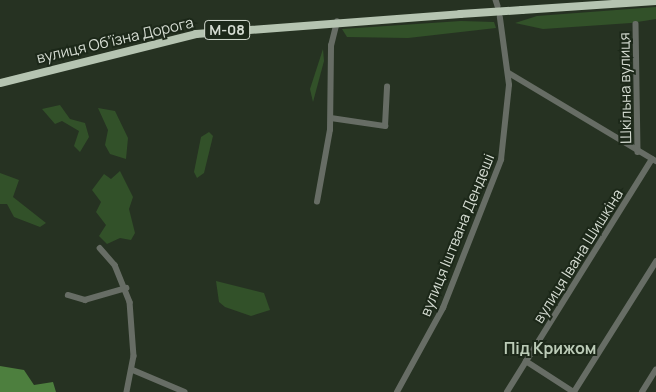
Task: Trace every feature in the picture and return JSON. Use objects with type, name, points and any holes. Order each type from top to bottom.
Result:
[{"type":"highway","name":"вулиця Обʼїзна Дорога","points":[[0,83],[179,37],[336,22],[656,1]]},
{"type":"street","name":"вулиця Іштвана Дендеші","points":[[397,392],[436,324],[500,166],[506,138],[509,73],[500,18]]},
{"type":"street","points":[[317,202],[331,118],[331,46],[336,22]]},
{"type":"street","name":"Шкільна вулиця","points":[[636,24],[638,152]]},
{"type":"street","points":[[509,73],[654,160]]},
{"type":"street","points":[[331,118],[385,126],[387,87]]},
{"type":"street","name":"вулиця Івана Шишкіна","points":[[507,392],[654,160]]},
{"type":"street","points":[[100,248],[126,288],[134,323],[133,370],[127,392]]},
{"type":"street","points":[[526,361],[574,392],[656,262]]},
{"type":"street","points":[[68,295],[85,300],[126,288]]},
{"type":"street","points":[[133,370],[184,392]]},
{"type":"street","points":[[642,392],[656,370]]},
{"type":"shaded area","points":[[656,7],[656,19],[631,23],[543,29],[515,23],[537,16]]},
{"type":"shaded area","points":[[461,21],[494,22],[496,28],[408,38],[347,37],[342,29]]},
{"type":"shaded area","points":[[323,49],[324,61],[313,102],[310,89]]},
{"type":"shaded area","points":[[60,105],[70,119],[85,123],[89,137],[80,152],[74,146],[79,131],[62,121],[55,124],[42,109]]},
{"type":"shaded area","points":[[98,108],[115,111],[128,138],[126,159],[110,154],[105,145],[108,130]]},
{"type":"shaded area","points":[[209,132],[213,136],[204,173],[197,178],[194,172],[201,137]]},
{"type":"shaded area","points":[[120,171],[133,197],[129,209],[135,233],[131,240],[120,238],[107,244],[99,236],[106,225],[96,212],[101,202],[92,190],[104,174],[111,179]]},
{"type":"shaded area","points":[[0,173],[19,180],[13,197],[46,223],[40,227],[14,217],[7,204],[0,204]]},
{"type":"shaded area","points":[[216,281],[264,293],[270,310],[251,316],[225,307],[219,302]]},
{"type":"shaded area","points":[[0,366],[24,370],[34,385],[53,382],[56,392],[0,392]]},
{"type":"district","name":"Під Крижом","points":[[550,348]]}]
